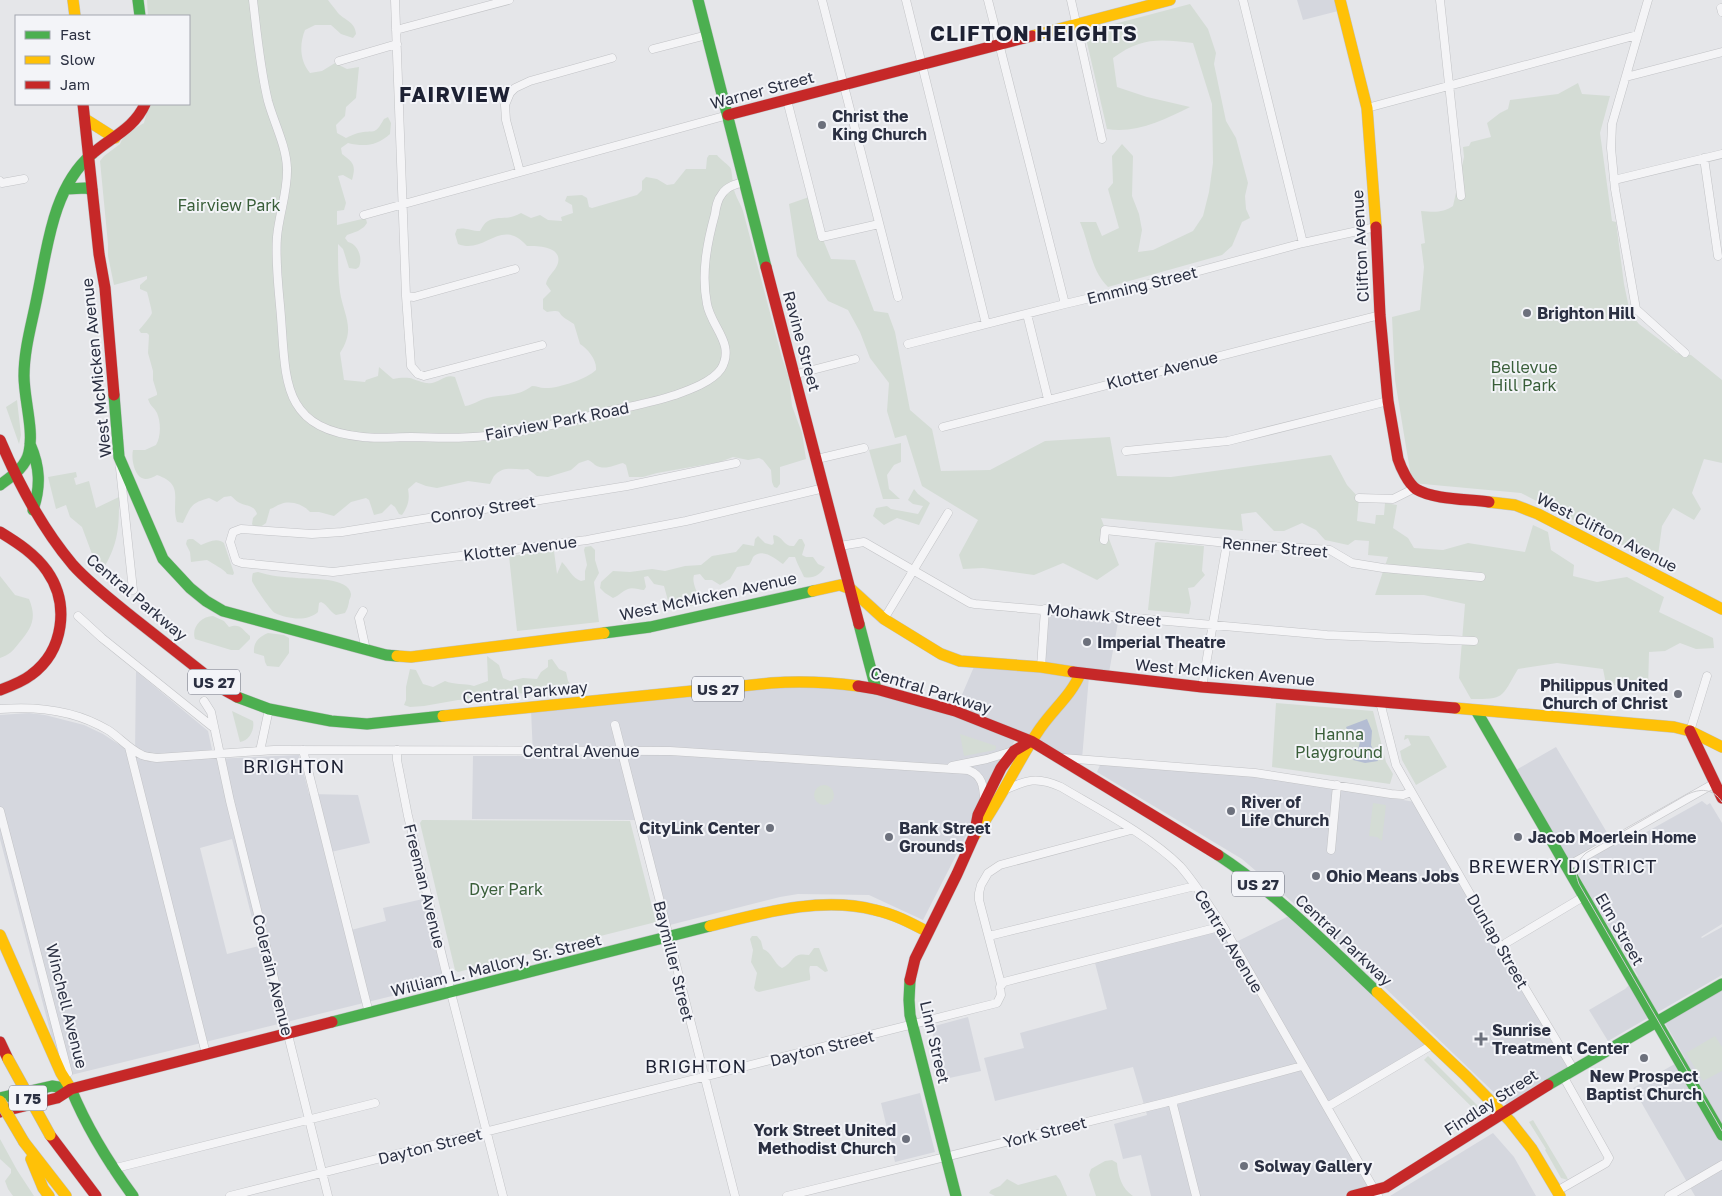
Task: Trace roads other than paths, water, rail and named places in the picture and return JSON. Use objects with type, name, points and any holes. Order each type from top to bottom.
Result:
[{"type":"main road","points":[[73,0],[75,15]]},
{"type":"main road","points":[[138,0],[140,15]]},
{"type":"main road","name":"Ravine Street","points":[[698,0],[793,375],[840,546],[876,689]]},
{"type":"main road","name":"Warner Street","points":[[728,115],[1077,25],[1153,2],[1170,0]]},
{"type":"main road","name":"Clifton Avenue","points":[[1340,0],[1367,108],[1376,227],[1380,315],[1388,401],[1398,459],[1403,473],[1415,488]]},
{"type":"main road","name":"West McMicken Avenue","points":[[83,105],[99,254],[105,288],[119,457],[162,559],[174,573],[204,599],[224,611],[386,655],[411,657],[650,627],[840,585],[850,589],[884,619],[950,658],[960,661],[1041,667],[1080,674],[1202,687],[1477,712],[1674,727],[1690,731],[1722,747]]},
{"type":"main road","points":[[0,484],[15,476],[27,460],[30,430],[24,385],[26,349],[53,223],[73,176],[88,157],[136,120],[143,111],[145,105]]},
{"type":"main road","points":[[85,119],[115,138]]},
{"type":"main road","points":[[66,189],[86,188],[92,190]]},
{"type":"main road","name":"Central Parkway","points":[[0,440],[15,476],[33,510],[64,554],[87,579],[226,691],[242,700],[269,709],[331,721],[372,724],[787,682],[831,682],[876,689],[955,711],[1031,741],[1248,875],[1340,955],[1504,1114],[1532,1148],[1558,1193]]},
{"type":"main road","points":[[30,444],[35,454],[40,480],[40,492],[33,510]]},
{"type":"main road","name":"West Clifton Avenue","points":[[1415,488],[1438,496],[1515,505],[1530,510],[1722,609]]},
{"type":"main road","points":[[0,532],[20,544],[45,568],[58,590],[62,618],[59,638],[46,661],[28,678],[18,684],[0,690]]},
{"type":"main road","points":[[974,836],[988,818],[1002,791],[1025,756],[1031,741],[1076,684],[1080,674]]},
{"type":"main road","name":"Elm Street","points":[[1477,712],[1722,1135]]},
{"type":"main road","points":[[1690,731],[1722,798]]},
{"type":"main road","points":[[974,836],[978,815],[1002,768],[1014,750],[1031,741]]},
{"type":"main road","name":"Linn Street","points":[[956,1196],[912,1025],[908,999],[910,973],[915,959],[974,836]]},
{"type":"main road","name":"William L. Mallory, Sr. Street","points":[[0,1112],[57,1098],[71,1089],[287,1033],[784,910],[823,904],[853,904],[870,907],[900,917],[928,932]]},
{"type":"main road","points":[[0,935],[47,1044],[71,1089]]},
{"type":"main road","name":"Findlay Street","points":[[1352,1196],[1376,1193],[1562,1076],[1722,984]]},
{"type":"main road","name":"I 75","points":[[0,1042],[28,1099],[50,1135],[96,1196]]},
{"type":"main road","name":"William L. Mallory, Sr. Street","points":[[0,1099],[52,1086],[71,1089]]},
{"type":"main road","name":"Winchell Avenue","points":[[71,1089],[96,1144],[133,1196]]},
{"type":"main road","name":"I 75","points":[[0,1099],[24,1142],[66,1196]]},
{"type":"main road","points":[[24,1142],[43,1188],[49,1196]]},
{"type":"street","name":"Fairview Park Road","points":[[254,0],[261,67],[268,102],[285,151],[287,166],[277,236],[277,262],[285,367],[288,384],[294,400],[306,416],[321,427],[362,437],[483,437],[550,425],[657,400],[691,389],[707,380],[721,369],[726,350],[706,303],[704,276],[708,242],[720,197],[728,188],[745,182]]},
{"type":"street","points":[[395,0],[406,296],[411,366],[418,374],[424,376],[542,345]]},
{"type":"street","points":[[396,30],[510,0]]},
{"type":"street","points":[[822,0],[898,297]]},
{"type":"street","points":[[906,0],[986,324]]},
{"type":"street","points":[[988,0],[1065,304]]},
{"type":"street","points":[[1071,0],[1102,139]]},
{"type":"street","points":[[1243,0],[1303,242]]},
{"type":"street","points":[[1440,0],[1461,196]]},
{"type":"street","points":[[1648,0],[1612,124],[1611,148],[1614,180],[1636,308],[1685,353]]},
{"type":"street","points":[[653,49],[707,35]]},
{"type":"street","points":[[1367,108],[1637,35]]},
{"type":"street","points":[[339,62],[397,44]]},
{"type":"street","points":[[1626,77],[1722,52]]},
{"type":"street","points":[[520,172],[506,120],[505,105],[510,93],[515,88],[530,81],[612,58]]},
{"type":"street","points":[[787,100],[822,237],[879,224]]},
{"type":"street","name":"Warner Street","points":[[364,215],[728,115]]},
{"type":"street","points":[[1614,180],[1722,154]]},
{"type":"street","points":[[1704,158],[1718,256]]},
{"type":"street","points":[[1,182],[24,179]]},
{"type":"street","name":"Emming Street","points":[[908,344],[1158,282],[1303,242],[1376,227]]},
{"type":"street","points":[[406,296],[414,297],[515,269]]},
{"type":"street","points":[[1027,314],[1048,399]]},
{"type":"street","name":"Klotter Avenue","points":[[943,427],[1380,315]]},
{"type":"street","points":[[793,375],[855,359]]},
{"type":"street","points":[[1126,451],[1228,441],[1388,401]]},
{"type":"street","points":[[817,459],[864,448]]},
{"type":"street","points":[[119,457],[133,590]]},
{"type":"street","name":"Conroy Street","points":[[230,536],[233,532],[241,529],[312,534],[342,532],[627,486],[736,463]]},
{"type":"street","name":"Klotter Avenue","points":[[230,536],[233,555],[236,561],[334,572],[629,533],[824,488]]},
{"type":"street","points":[[1359,498],[1393,499],[1415,488]]},
{"type":"street","points":[[884,619],[948,514]]},
{"type":"street","name":"Renner Street","points":[[1104,540],[1106,530],[1228,543],[1330,550],[1352,563],[1383,568],[1481,577]]},
{"type":"street","name":"Mohawk Street","points":[[840,546],[864,542],[970,603],[1327,635],[1474,640]]},
{"type":"street","points":[[1202,687],[1228,543]]},
{"type":"street","points":[[1041,667],[1045,609]]},
{"type":"street","points":[[363,611],[359,618],[366,650]]},
{"type":"street","points":[[78,616],[102,638],[214,728]]},
{"type":"street","points":[[1690,731],[1707,676]]},
{"type":"street","name":"Colerain Avenue","points":[[204,701],[211,712],[230,800],[328,1196]]},
{"type":"street","name":"Dunlap Street","points":[[1380,702],[1392,753],[1411,792],[1574,1070]]},
{"type":"street","name":"Central Avenue","points":[[0,709],[31,707],[68,714],[101,727],[142,755],[157,758],[303,750],[704,752],[968,770],[975,772],[983,783],[984,803]]},
{"type":"street","points":[[260,751],[269,709]]},
{"type":"street","name":"Baymiller Street","points":[[614,724],[735,1196]]},
{"type":"street","points":[[129,747],[206,1054]]},
{"type":"street","points":[[303,750],[369,1013]]},
{"type":"street","name":"Freeman Avenue","points":[[397,750],[397,760],[408,816],[503,1196]]},
{"type":"street","name":"Central Avenue","points":[[942,768],[987,759],[1014,750]]},
{"type":"street","points":[[1058,758],[1255,774],[1391,794],[1403,795],[1411,792]]},
{"type":"street","name":"Central Avenue","points":[[1002,791],[1025,782],[1044,780],[1061,786],[1132,830],[1170,857],[1195,886],[1222,926],[1376,1193]]},
{"type":"street","points":[[1566,868],[1715,783]]},
{"type":"street","points":[[1331,850],[1337,785]]},
{"type":"street","name":"Winchell Avenue","points":[[0,811],[71,1089]]},
{"type":"street","points":[[1132,830],[1000,865],[994,868],[984,879],[979,893],[979,900],[1001,984],[1222,926]]},
{"type":"street","points":[[989,936],[1195,886]]},
{"type":"street","points":[[1501,948],[1506,943],[1583,897]]},
{"type":"street","name":"Dayton Street","points":[[230,1196],[997,1003],[1000,1000],[999,990],[1001,984]]},
{"type":"street","points":[[1327,1107],[1432,1046]]},
{"type":"street","name":"York Street","points":[[787,1196],[1302,1066]]},
{"type":"street","points":[[1558,1193],[1606,1163],[1609,1158],[1562,1076]]},
{"type":"street","points":[[1172,1100],[1196,1196]]},
{"type":"street","points":[[112,1169],[375,1103]]},
{"type":"street","points":[[1669,1196],[1722,1165]]},
{"type":"water","points":[[1367,719],[1372,731],[1371,745],[1378,761],[1365,763],[1353,760],[1360,740],[1358,733],[1350,736],[1346,727]]},
{"type":"tram line","points":[[1722,802],[1715,794],[1701,790],[1686,795],[1586,853],[1580,860],[1576,871],[1579,884],[1722,1131]]},
{"type":"place","name":"Christ the King Church","points":[[822,125]]},
{"type":"place","name":"Brighton Hill","points":[[1527,313]]},
{"type":"place","name":"Imperial Theatre","points":[[1087,642]]},
{"type":"place","name":"Philippus United Church of Christ","points":[[1678,694]]},
{"type":"place","name":"River of Life Church","points":[[1231,811]]},
{"type":"place","name":"CityLink Center","points":[[770,828]]},
{"type":"place","name":"Bank Street Grounds","points":[[889,837]]},
{"type":"place","name":"Jacob Moerlein Home","points":[[1518,837]]},
{"type":"place","name":"Ohio Means Jobs","points":[[1316,876]]},
{"type":"place","name":"Sunrise Treatment Center","points":[[1481,1039]]},
{"type":"place","name":"New Prospect Baptist Church","points":[[1644,1058]]},
{"type":"place","name":"York Street United Methodist Church","points":[[906,1139]]},
{"type":"place","name":"Solway Gallery","points":[[1244,1166]]},
{"type":"district","name":"CLIFTON HEIGHTS","points":[[1034,33]]},
{"type":"district","name":"FAIRVIEW","points":[[455,94]]},
{"type":"district","name":"BRIGHTON","points":[[294,766]]},
{"type":"district","name":"BREWERY DISTRICT","points":[[1563,866]]},
{"type":"district","name":"BRIGHTON","points":[[696,1066]]},
{"type":"park label","name":"Fairview Park","points":[[229,205]]},
{"type":"park label","name":"Bellevue Hill Park","points":[[1524,376]]},
{"type":"park label","name":"Hanna Playground","points":[[1339,743]]},
{"type":"park label","name":"Dyer Park","points":[[506,889]]}]
